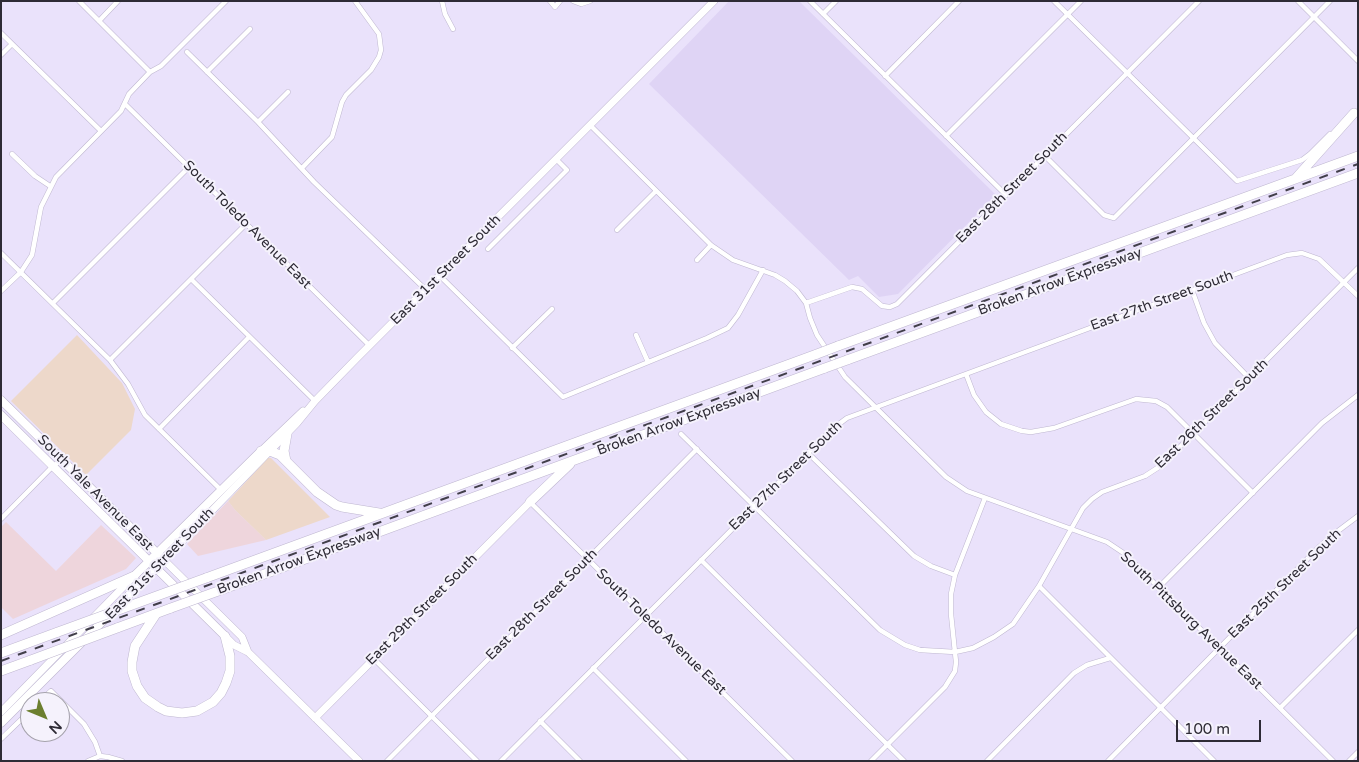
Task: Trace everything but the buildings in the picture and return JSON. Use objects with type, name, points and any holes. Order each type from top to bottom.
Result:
[{"type":"highway","points":[[1296,178],[1356,111]]},
{"type":"highway","name":"Broken Arrow Expressway","points":[[1,653],[1358,156]]},
{"type":"highway","name":"Broken Arrow Expressway","points":[[1,671],[1358,173]]},
{"type":"highway","points":[[286,461],[284,451],[287,434]]},
{"type":"highway","points":[[261,451],[276,452],[317,492],[329,501],[342,507],[380,514]]},
{"type":"highway","points":[[530,502],[572,462]]},
{"type":"highway","points":[[1,635],[134,576]]},
{"type":"highway","points":[[156,614],[135,646],[132,671],[137,686],[145,698],[158,708],[166,711],[182,713],[196,711],[213,702],[220,694],[230,671],[230,656],[225,636]]},
{"type":"main road","name":"East 31st Street South","points":[[1,723],[164,560],[370,346],[714,1]]},
{"type":"main road","name":"South Yale Avenue East","points":[[1,400],[242,637],[248,652]]},
{"type":"main road","name":"East 31st Street South","points":[[1,712],[156,554],[293,419],[315,402]]},
{"type":"main road","name":"South Yale Avenue East","points":[[1,415],[234,645],[248,652],[359,761]]},
{"type":"main road","name":"East 29th Street South","points":[[315,718],[530,502]]},
{"type":"street","points":[[79,1],[150,72]]},
{"type":"street","points":[[99,21],[118,1]]},
{"type":"street","points":[[1,291],[29,262],[34,249],[41,207],[50,186],[62,169],[121,111],[129,94],[150,72],[161,66],[226,1]]},
{"type":"street","points":[[302,168],[332,137],[342,102],[346,95],[371,70],[379,57],[381,50],[379,34],[355,1]]},
{"type":"street","points":[[442,1],[445,14],[453,29]]},
{"type":"street","points":[[550,1],[555,7],[560,1]]},
{"type":"street","points":[[573,1],[581,4],[586,4],[590,1]]},
{"type":"street","points":[[810,1],[1006,195]]},
{"type":"street","points":[[823,14],[836,1]]},
{"type":"street","points":[[885,76],[959,1]]},
{"type":"street","points":[[1054,1],[1234,180],[1245,180],[1302,160],[1356,111]]},
{"type":"street","points":[[946,136],[1081,1]]},
{"type":"street","name":"East 28th Street South","points":[[806,303],[856,286],[862,289],[879,305],[893,306],[1199,1]]},
{"type":"street","points":[[1298,1],[1358,61]]},
{"type":"street","points":[[1045,156],[1104,215],[1114,218],[1330,1]]},
{"type":"street","points":[[207,72],[250,29]]},
{"type":"street","points":[[1,33],[101,131]]},
{"type":"street","points":[[1,55],[12,44]]},
{"type":"street","points":[[187,52],[426,290]]},
{"type":"street","points":[[258,122],[288,92]]},
{"type":"street","name":"South Toledo Avenue East","points":[[125,104],[370,346]]},
{"type":"street","name":"South Pittsburg Avenue East","points":[[590,126],[711,245],[733,260],[763,270],[785,281],[797,291],[806,303],[817,336],[845,377],[946,478],[962,488],[985,498],[1107,542],[1118,549],[1333,761]]},
{"type":"street","points":[[12,154],[35,176],[50,186]]},
{"type":"street","name":"East 31st Street South","points":[[488,249],[567,170],[556,159]]},
{"type":"street","points":[[53,303],[189,168]]},
{"type":"street","points":[[616,230],[656,191]]},
{"type":"street","points":[[110,360],[246,224]]},
{"type":"street","points":[[697,260],[711,245]]},
{"type":"street","points":[[1,253],[110,360],[128,384],[142,410],[221,490]]},
{"type":"street","name":"East 27th Street South","points":[[501,761],[754,506],[831,430],[847,418],[1287,255],[1302,253],[1319,259],[1344,282]]},
{"type":"street","name":"East 26th Street South","points":[[681,434],[880,630],[904,645],[920,650],[955,652],[973,648],[984,644],[1013,624],[1039,586],[1083,508],[1092,499],[1102,492],[1153,472],[1174,454],[1358,268]]},
{"type":"street","points":[[440,276],[563,398],[728,328],[738,315],[763,270]]},
{"type":"street","points":[[191,279],[315,402]]},
{"type":"street","points":[[1344,282],[1358,296]]},
{"type":"street","points":[[1192,290],[1204,323],[1215,343],[1249,378]]},
{"type":"street","points":[[512,348],[552,309]]},
{"type":"street","points":[[636,335],[648,362]]},
{"type":"street","points":[[159,428],[249,337]]},
{"type":"street","points":[[966,374],[974,395],[986,412],[1001,424],[1022,431],[1045,431],[1128,401],[1142,398],[1161,404],[1253,493]]},
{"type":"street","points":[[1158,588],[1322,423],[1358,395]]},
{"type":"street","name":"East 28th Street South","points":[[387,761],[697,449]]},
{"type":"street","points":[[808,453],[914,556],[931,566],[955,575]]},
{"type":"street","points":[[1,519],[53,466],[62,460]]},
{"type":"street","points":[[871,761],[950,680],[954,671],[956,662],[950,603],[955,575],[985,498]]},
{"type":"street","name":"South Toledo Avenue East","points":[[530,502],[792,761]]},
{"type":"street","name":"East 25th Street South","points":[[1108,761],[1319,547],[1358,516]]},
{"type":"street","points":[[701,560],[904,761]]},
{"type":"street","points":[[1039,586],[1214,761]]},
{"type":"street","points":[[1280,708],[1358,630]]},
{"type":"street","points":[[373,658],[477,761]]},
{"type":"street","points":[[987,761],[1074,672],[1087,665],[1110,658]]},
{"type":"street","points":[[593,668],[686,761]]},
{"type":"street","points":[[70,710],[84,724],[100,756]]},
{"type":"street","points":[[1,739],[20,721]]},
{"type":"street","points":[[540,721],[580,761]]},
{"type":"street","points":[[1349,761],[1358,752]]},
{"type":"street","points":[[88,761],[100,756],[122,761]]},
{"type":"shaded area","points":[[729,1],[799,1],[996,195],[898,294],[879,297],[858,276],[849,280],[649,84]]},
{"type":"shaded area","points":[[77,335],[122,383],[135,409],[131,430],[86,475],[11,401]]},
{"type":"shaded area","points":[[268,458],[271,458],[330,517],[266,540],[228,501]]},
{"type":"shaded area","points":[[228,501],[266,540],[198,556],[187,544]]},
{"type":"shaded area","points":[[6,522],[56,571],[101,525],[136,558],[126,569],[13,619],[1,607],[1,527]]},
{"type":"railway","points":[[1,661],[1358,164]]}]
